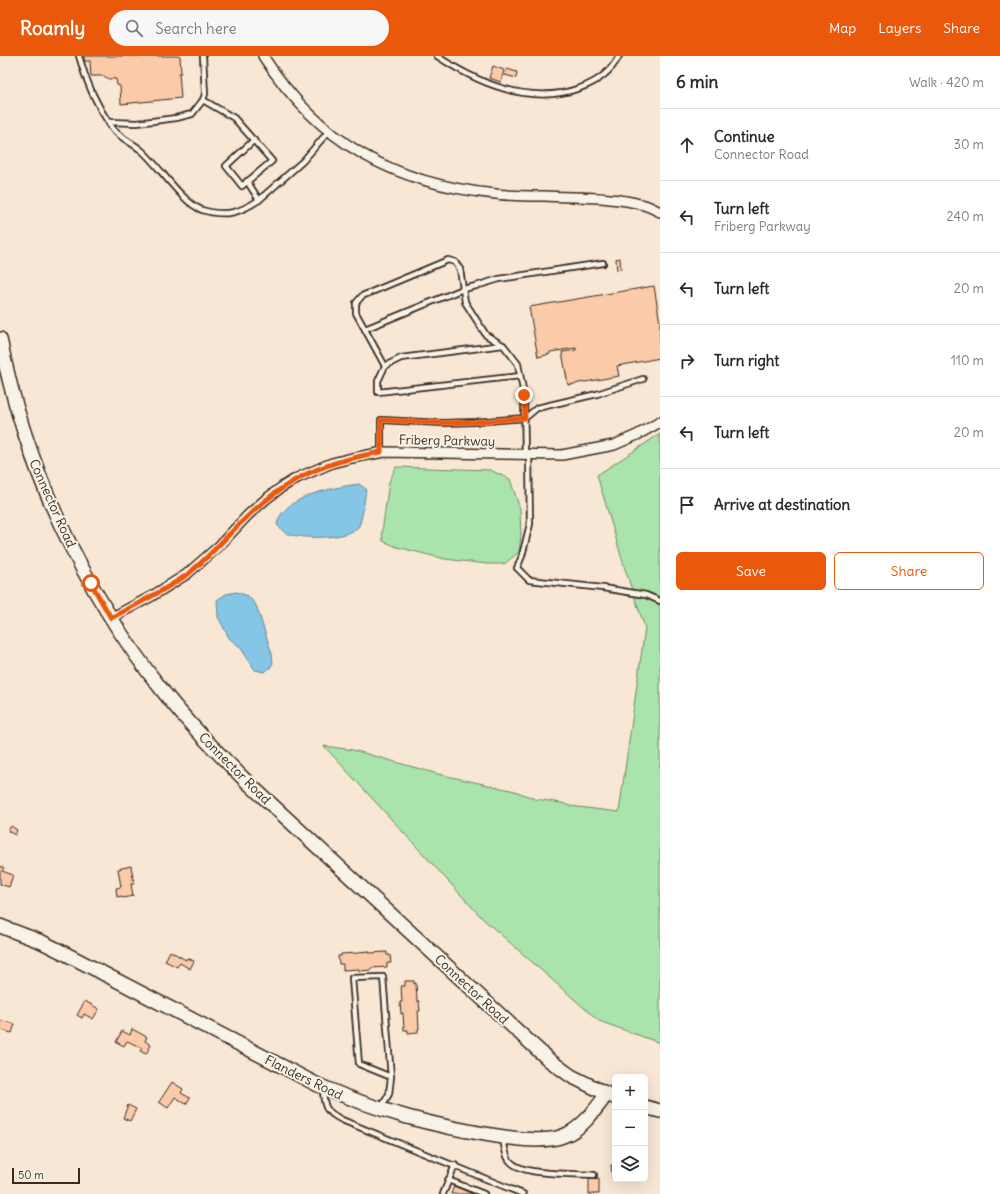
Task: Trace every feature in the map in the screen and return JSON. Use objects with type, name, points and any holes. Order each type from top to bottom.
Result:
[{"type":"street","points":[[263,56],[283,85],[306,111],[343,142],[389,168],[438,185],[496,194],[617,200],[641,204],[660,212]]},
{"type":"street","name":"Connector Road","points":[[0,340],[3,368],[22,426],[43,483],[67,537],[111,618],[163,691],[205,740],[246,781],[549,1060],[571,1076],[611,1096]]},
{"type":"street","name":"Friberg Parkway","points":[[111,618],[152,596],[187,574],[218,547],[248,515],[266,499],[297,478],[332,463],[381,452],[562,455],[590,451],[614,445],[637,435],[660,422]]},
{"type":"street","name":"Flanders Road","points":[[0,926],[68,954],[226,1038],[323,1087],[380,1110],[442,1126],[503,1137],[536,1139],[563,1136],[584,1121],[611,1096]]},
{"type":"street","points":[[648,1108],[660,1111]]},
{"type":"lane","points":[[78,56],[90,88],[108,122],[114,130],[126,141],[141,150],[188,201],[200,209],[215,213],[228,213],[243,210],[260,200],[303,161],[329,131]]},
{"type":"lane","points":[[108,122],[137,123],[176,118],[192,114],[203,100],[205,94],[203,56]]},
{"type":"lane","points":[[437,56],[458,70],[486,83],[518,93],[547,95],[568,93],[589,85],[607,74],[619,56]]},
{"type":"lane","points":[[203,100],[234,118],[254,140],[272,161],[242,186],[226,166],[254,140]]},
{"type":"lane","points":[[248,182],[260,200]]},
{"type":"lane","points":[[385,366],[356,313],[356,303],[362,296],[448,260],[455,262],[460,269],[465,302],[486,335],[503,345],[518,364],[524,395],[530,524],[522,556],[517,568],[529,580],[639,593],[660,601]]},
{"type":"lane","points":[[365,329],[463,289],[500,279],[603,263]]},
{"type":"lane","points":[[503,345],[401,358],[385,366],[378,381],[378,392],[520,376]]},
{"type":"lane","points":[[381,452],[381,420],[442,423],[525,418],[537,408],[597,394],[644,379]]},
{"type":"lane","points":[[380,1110],[389,1094],[391,1077],[384,977],[352,978],[359,1064],[391,1077]]},
{"type":"lane","points":[[323,1087],[324,1104],[329,1114],[523,1194]]},
{"type":"lane","points":[[503,1137],[505,1151],[509,1160],[519,1167],[552,1174],[578,1173],[594,1175]]},
{"type":"lane","points":[[443,1194],[455,1166]]},
{"type":"lane","points":[[448,1180],[484,1194]]},
{"type":"green space","points":[[660,434],[660,1043],[599,1021],[483,919],[324,746],[353,750],[438,774],[515,791],[535,799],[562,803],[570,806],[619,812],[645,628],[625,569],[597,475]]},
{"type":"green space","points":[[396,467],[490,470],[510,479],[520,509],[521,535],[519,552],[504,564],[487,564],[445,559],[397,547],[383,541],[382,532],[389,482]]},
{"type":"water","points":[[359,484],[366,489],[360,523],[354,531],[334,536],[311,537],[290,535],[284,532],[277,525],[281,515],[288,507],[299,500],[324,491]]},
{"type":"water","points":[[237,592],[248,596],[256,605],[272,654],[273,663],[270,668],[264,672],[255,670],[240,647],[229,638],[218,617],[217,600],[226,594]]},
{"type":"building","points":[[84,56],[180,56],[181,73],[179,73],[181,98],[121,104],[120,86],[117,85],[116,79],[109,79],[104,76],[91,76],[90,61],[84,61]]},
{"type":"building","points":[[493,66],[504,70],[501,82],[489,78]]},
{"type":"building","points":[[507,69],[517,72],[516,78],[505,75]]},
{"type":"building","points":[[620,258],[621,269],[617,270],[616,259]]},
{"type":"building","points":[[654,286],[660,323],[660,358],[617,366],[619,376],[568,385],[562,352],[576,350],[576,348],[550,352],[550,354],[538,357],[529,307]]},
{"type":"building","points":[[11,826],[17,830],[15,835],[8,831]]},
{"type":"building","points":[[0,866],[4,868],[2,871],[13,875],[9,887],[0,884]]},
{"type":"building","points":[[131,866],[134,884],[131,884],[133,896],[123,898],[122,896],[117,897],[116,888],[121,887],[118,869]]},
{"type":"building","points":[[170,951],[186,960],[187,958],[194,961],[190,969],[180,963],[177,967],[165,961]]},
{"type":"building","points":[[369,951],[369,953],[387,952],[387,955],[390,955],[391,963],[387,963],[387,967],[371,968],[371,970],[359,971],[359,969],[343,970],[343,964],[339,964],[338,956],[341,956],[341,954]]},
{"type":"building","points":[[405,981],[414,981],[414,984],[416,983],[417,1001],[419,1001],[420,1011],[418,1011],[418,1032],[408,1033],[408,1030],[404,1030],[403,1013],[401,1014],[400,1002],[402,1002],[401,986],[405,986]]},
{"type":"building","points":[[85,1001],[99,1009],[93,1019],[84,1014],[82,1018],[77,1015]]},
{"type":"building","points":[[0,1020],[15,1024],[12,1033],[1,1030]]},
{"type":"building","points":[[132,1029],[147,1037],[145,1041],[151,1045],[146,1054],[140,1051],[142,1048],[127,1041],[124,1046],[116,1042],[122,1031],[130,1035]]},
{"type":"building","points":[[172,1082],[183,1089],[181,1093],[190,1098],[186,1104],[175,1097],[168,1108],[159,1102]]},
{"type":"building","points":[[128,1105],[136,1109],[130,1121],[123,1118]]},
{"type":"building","points":[[599,1178],[599,1194],[589,1194],[589,1179]]},
{"type":"building","points":[[454,1186],[473,1194],[451,1194]]},
{"type":"route","points":[[91,583],[111,618],[152,596],[187,574],[218,547],[248,515],[282,487],[297,478],[332,463],[381,452],[381,420],[442,423],[525,418],[524,395]]}]
